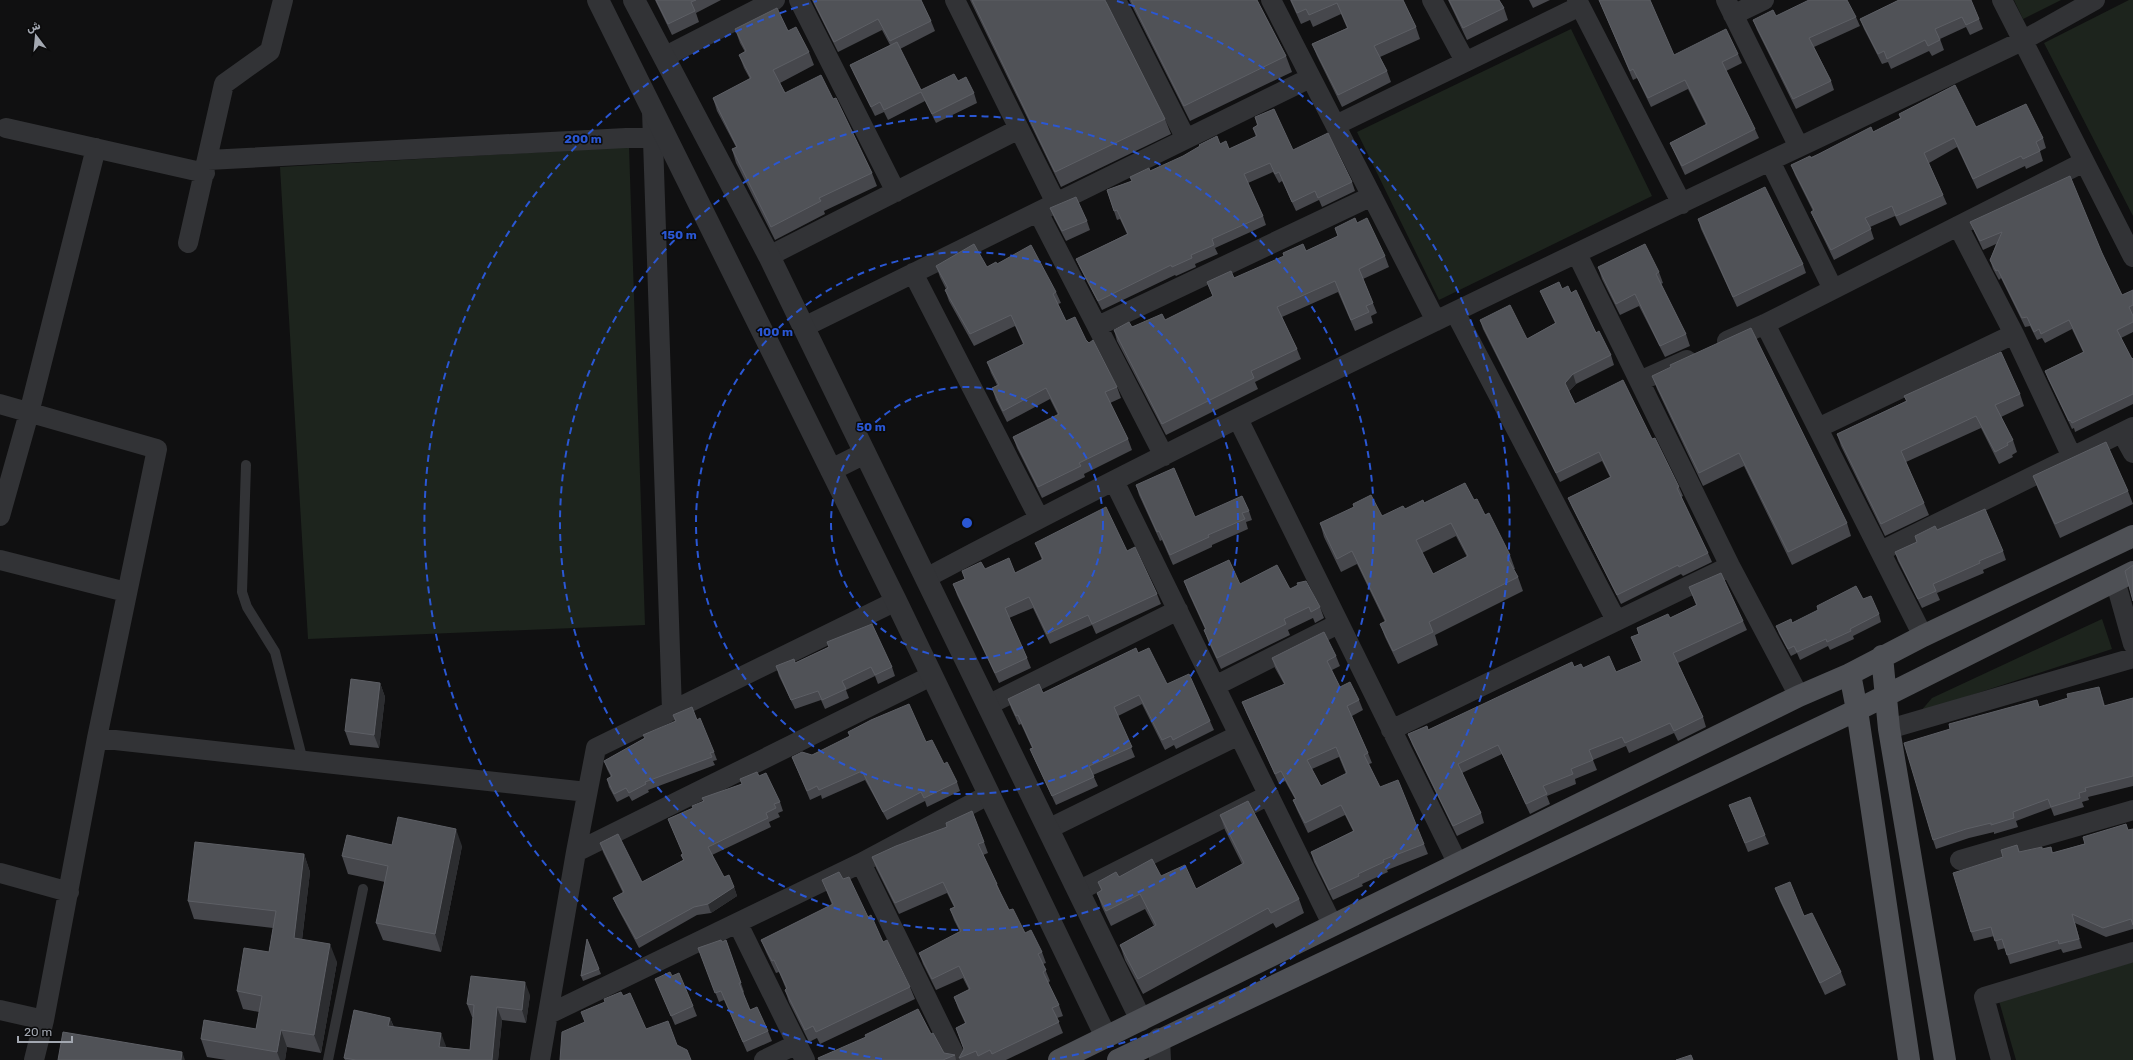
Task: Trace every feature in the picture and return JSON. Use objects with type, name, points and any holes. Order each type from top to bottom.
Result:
[{"type":"main road","points":[[1059,1060],[1799,696],[1850,674],[1923,636],[2133,536]]},
{"type":"main road","points":[[1118,1060],[1160,1050],[1471,894],[1857,710],[2124,576]]},
{"type":"main road","points":[[1882,656],[1896,771],[1945,1060]]},
{"type":"main road","points":[[1850,674],[1857,710],[1909,1060]]},
{"type":"main road","points":[[1867,779],[1896,771]]},
{"type":"street","points":[[188,243],[224,84],[270,51],[283,0]]},
{"type":"street","points":[[598,0],[652,110],[659,136],[831,470],[896,601],[988,795],[1106,1037]]},
{"type":"street","points":[[634,0],[769,256],[1141,1020]]},
{"type":"street","points":[[664,57],[775,0]]},
{"type":"street","points":[[798,0],[896,192]]},
{"type":"street","points":[[956,0],[1056,203]]},
{"type":"street","points":[[1116,0],[1186,139]]},
{"type":"street","points":[[1271,0],[1436,321]]},
{"type":"street","points":[[1432,0],[1465,61]]},
{"type":"street","points":[[1764,0],[1729,8],[1799,147]]},
{"type":"street","points":[[2002,0],[2133,257]]},
{"type":"street","points":[[926,578],[1039,518],[1436,321],[2022,41],[2095,0]]},
{"type":"street","points":[[1336,125],[1579,3],[1682,204]]},
{"type":"street","points":[[804,327],[1310,78]]},
{"type":"street","points":[[6,128],[96,148],[206,166],[659,136]]},
{"type":"street","points":[[769,256],[1019,129]]},
{"type":"street","points":[[659,136],[672,711]]},
{"type":"street","points":[[0,516],[29,413],[96,148]]},
{"type":"street","points":[[1770,161],[1833,289]]},
{"type":"street","points":[[1640,381],[1765,324],[2084,162]]},
{"type":"street","points":[[1098,326],[1372,196]]},
{"type":"street","points":[[1038,212],[1164,456]]},
{"type":"street","points":[[1958,226],[2014,334],[2072,458]]},
{"type":"street","points":[[1577,254],[1730,566],[1799,696]]},
{"type":"street","points":[[913,273],[1039,518]]},
{"type":"street","points":[[1455,312],[1616,620]]},
{"type":"street","points":[[1765,324],[1923,636]]},
{"type":"street","points":[[1818,428],[2014,334]]},
{"type":"street","points":[[0,404],[157,449],[96,738],[69,892],[44,1020],[34,1060]]},
{"type":"street","points":[[1238,419],[1338,624],[1458,864]]},
{"type":"street","points":[[1881,551],[2128,430],[2133,453]]},
{"type":"street","points":[[831,470],[865,453]]},
{"type":"street","points":[[1114,481],[1333,926]]},
{"type":"street","points":[[0,560],[126,592]]},
{"type":"street","points":[[1391,730],[1730,566]]},
{"type":"street","points":[[2124,576],[2133,644]]},
{"type":"street","points":[[540,1060],[576,852],[596,748],[896,601]]},
{"type":"street","points":[[988,705],[1178,610]]},
{"type":"street","points":[[1215,686],[1338,624]]},
{"type":"street","points":[[1890,730],[2133,658]]},
{"type":"street","points":[[576,852],[931,676]]},
{"type":"street","points":[[1048,829],[1239,735]]},
{"type":"street","points":[[96,738],[587,792]]},
{"type":"street","points":[[549,1014],[738,924],[861,863],[988,795]]},
{"type":"street","points":[[1078,891],[1269,795]]},
{"type":"street","points":[[1960,860],[2133,810]]},
{"type":"street","points":[[861,863],[958,1060]]},
{"type":"street","points":[[0,873],[69,892]]},
{"type":"street","points":[[738,924],[801,1052],[764,1060]]},
{"type":"street","points":[[2002,1060],[1984,998],[2133,952]]},
{"type":"street","points":[[0,1010],[44,1020]]},
{"type":"lane","points":[[246,465],[242,592],[247,607],[275,652],[303,761]]},
{"type":"lane","points":[[328,1060],[363,889]]},
{"type":"shaded area","points":[[2014,0],[2061,0],[2023,19]]},
{"type":"shaded area","points":[[2129,0],[2133,0],[2133,216],[2044,43]]},
{"type":"shaded area","points":[[1571,29],[1652,196],[1439,300],[1357,132]]},
{"type":"shaded area","points":[[629,147],[645,625],[308,639],[280,167]]},
{"type":"shaded area","points":[[2102,619],[2112,649],[1920,712],[1932,698]]},
{"type":"shaded area","points":[[2133,962],[2133,1060],[2016,1060],[1999,1001]]},
{"type":"building","points":[[656,0],[696,0],[691,2],[695,11],[668,24]]},
{"type":"building","points":[[813,0],[921,0],[931,21],[890,41],[878,19],[834,42]]},
{"type":"building","points":[[972,0],[1105,0],[1165,119],[1055,172]]},
{"type":"building","points":[[1131,0],[1257,0],[1286,56],[1184,106]]},
{"type":"building","points":[[1291,0],[1403,0],[1416,27],[1374,46],[1387,71],[1338,95],[1312,44],[1348,28],[1337,3],[1309,15],[1306,9],[1297,13]]},
{"type":"building","points":[[1449,0],[1499,0],[1504,8],[1463,28]]},
{"type":"building","points":[[1599,0],[1650,0],[1674,55],[1726,29],[1738,54],[1722,62],[1755,129],[1682,166],[1670,143],[1707,124],[1685,80],[1648,98],[1633,69],[1630,71]]},
{"type":"building","points":[[1809,0],[1847,0],[1856,17],[1809,38],[1831,81],[1793,99],[1753,20],[1773,10],[1776,16]]},
{"type":"building","points":[[1899,0],[1971,0],[1979,19],[1966,25],[1962,17],[1935,29],[1940,40],[1928,46],[1925,40],[1887,59],[1884,51],[1878,54],[1860,19]]},
{"type":"building","points":[[777,8],[788,31],[796,27],[809,52],[773,70],[785,93],[821,75],[833,99],[836,98],[872,173],[819,198],[821,201],[771,227],[732,149],[737,147],[713,98],[751,78],[739,55],[746,51],[735,29]]},
{"type":"building","points":[[897,42],[921,90],[954,74],[958,81],[966,77],[974,93],[932,114],[921,92],[884,110],[880,102],[871,107],[850,65]]},
{"type":"building","points":[[1955,85],[1976,127],[2026,104],[2043,138],[2036,142],[2040,151],[2023,159],[2021,156],[1973,179],[1954,138],[1924,153],[1943,195],[1896,216],[1892,206],[1865,218],[1871,229],[1831,250],[1811,212],[1814,210],[1791,165],[1810,156],[1811,158],[1871,127],[1873,132],[1901,118],[1899,114]]},
{"type":"building","points":[[1274,109],[1293,150],[1328,133],[1352,182],[1318,198],[1315,191],[1292,202],[1279,172],[1275,174],[1270,163],[1244,174],[1263,216],[1212,239],[1214,245],[1191,255],[1192,258],[1172,267],[1171,265],[1098,301],[1076,259],[1128,234],[1117,210],[1114,211],[1107,190],[1132,181],[1130,177],[1149,168],[1150,171],[1183,156],[1200,146],[1199,145],[1217,136],[1220,144],[1226,141],[1229,149],[1257,136],[1253,128],[1258,125],[1255,117]]},
{"type":"building","points":[[2070,176],[2102,253],[2122,295],[2133,290],[2133,305],[2129,307],[2133,316],[2133,322],[2117,330],[2132,359],[2133,358],[2133,394],[2072,423],[2070,420],[2069,421],[2045,371],[2084,352],[2069,320],[2041,334],[2039,329],[2034,332],[2027,317],[2022,318],[1998,270],[1996,271],[1990,260],[2002,232],[1980,241],[1970,222]]},
{"type":"building","points":[[1765,187],[1803,264],[1733,297],[1698,219]]},
{"type":"building","points":[[1076,197],[1087,221],[1062,231],[1050,208]]},
{"type":"building","points":[[1355,218],[1357,223],[1367,218],[1385,256],[1359,269],[1373,303],[1366,306],[1369,312],[1351,320],[1335,281],[1277,307],[1297,349],[1251,371],[1254,378],[1162,424],[1114,330],[1129,322],[1132,327],[1162,314],[1165,320],[1213,296],[1207,282],[1231,271],[1234,278],[1284,256],[1283,253],[1303,244],[1306,251],[1338,236],[1335,228]]},
{"type":"building","points":[[974,244],[987,267],[996,262],[997,264],[1031,245],[1056,292],[1053,294],[1066,321],[1075,317],[1086,340],[1089,343],[1093,340],[1117,387],[1105,392],[1128,439],[1079,463],[1081,466],[1038,487],[1013,437],[1059,414],[1046,388],[1003,411],[992,388],[999,385],[987,362],[1024,344],[1011,315],[970,334],[945,290],[948,288],[936,266]]},
{"type":"building","points":[[1645,244],[1659,272],[1656,274],[1686,334],[1660,346],[1635,294],[1616,304],[1598,267]]},
{"type":"building","points":[[1559,282],[1562,289],[1568,286],[1571,293],[1576,290],[1596,333],[1599,331],[1611,355],[1573,374],[1565,383],[1575,404],[1623,380],[1652,439],[1655,438],[1679,487],[1677,488],[1708,553],[1679,567],[1678,565],[1617,595],[1568,498],[1611,477],[1599,452],[1556,473],[1480,320],[1510,305],[1527,339],[1556,323],[1540,291]]},
{"type":"building","points":[[1751,328],[1847,523],[1788,552],[1739,453],[1699,473],[1652,376],[1671,367],[1670,365]]},
{"type":"building","points":[[2001,352],[2020,394],[1995,405],[2013,440],[2007,443],[2008,445],[1995,452],[1976,416],[1901,451],[1924,503],[1881,524],[1837,434],[1907,401],[1904,396]]},
{"type":"building","points":[[2106,442],[2128,491],[2055,524],[2033,476]]},
{"type":"building","points":[[1174,468],[1195,517],[1242,496],[1249,511],[1242,513],[1245,519],[1208,535],[1209,537],[1170,555],[1159,531],[1157,532],[1136,485]]},
{"type":"building","points":[[1465,483],[1474,500],[1477,499],[1485,515],[1489,513],[1510,555],[1507,557],[1518,577],[1429,622],[1433,632],[1393,651],[1380,624],[1386,621],[1352,551],[1337,559],[1320,523],[1354,507],[1353,504],[1371,495],[1382,516],[1403,506],[1405,509],[1423,500],[1424,503]],"holes":[[[1451,523],[1468,556],[1433,574],[1416,540]]]},
{"type":"building","points":[[1106,507],[1127,551],[1135,547],[1157,594],[1092,624],[1088,615],[1047,634],[1029,597],[1005,608],[1027,658],[995,673],[953,584],[965,579],[962,571],[981,562],[985,569],[1009,558],[1015,573],[1043,559],[1035,543]]},
{"type":"building","points":[[1985,509],[2003,551],[1933,584],[1936,591],[1918,599],[1895,552],[1917,542],[1915,536],[1935,526],[1937,530]]},
{"type":"building","points":[[1229,560],[1240,584],[1277,565],[1290,589],[1298,585],[1297,583],[1306,581],[1320,607],[1311,612],[1309,607],[1284,619],[1286,624],[1217,658],[1204,630],[1206,629],[1184,581]]},
{"type":"building","points":[[2133,565],[2133,601],[2125,571]]},
{"type":"building","points":[[1721,573],[1743,621],[1673,653],[1703,717],[1674,731],[1670,723],[1625,743],[1622,737],[1589,750],[1593,760],[1571,769],[1573,774],[1543,786],[1547,794],[1526,804],[1498,745],[1458,764],[1481,813],[1453,826],[1408,734],[1427,726],[1428,730],[1572,662],[1574,667],[1581,664],[1583,668],[1609,656],[1616,672],[1642,661],[1631,637],[1639,634],[1637,628],[1668,614],[1670,618],[1697,605],[1689,587]]},
{"type":"building","points":[[1856,586],[1863,599],[1871,596],[1879,614],[1850,629],[1851,631],[1827,642],[1826,639],[1797,652],[1794,646],[1788,649],[1776,626],[1791,619],[1792,623],[1818,610],[1817,606]]},
{"type":"building","points":[[872,624],[892,667],[875,675],[871,667],[842,681],[846,689],[822,700],[818,691],[791,700],[776,666],[794,659],[795,663],[829,647],[827,642]]},
{"type":"building","points":[[1324,632],[1336,656],[1327,661],[1340,687],[1350,682],[1359,700],[1347,706],[1368,753],[1364,755],[1380,787],[1398,780],[1424,844],[1383,860],[1384,862],[1358,874],[1359,876],[1329,890],[1311,852],[1354,831],[1341,805],[1305,823],[1293,800],[1296,799],[1281,771],[1275,774],[1242,702],[1285,684],[1272,658]],"holes":[[[1336,747],[1347,773],[1321,786],[1307,760]]]},
{"type":"building","points":[[1136,648],[1138,653],[1149,648],[1167,684],[1189,674],[1210,721],[1173,740],[1171,736],[1162,740],[1139,695],[1114,707],[1132,747],[1089,766],[1094,777],[1052,796],[1030,749],[1033,748],[1018,715],[1016,716],[1008,699],[1039,684],[1043,693]]},
{"type":"building","points":[[351,679],[380,683],[374,735],[345,731]]},
{"type":"building","points":[[2099,687],[2104,706],[2133,698],[2133,776],[2085,788],[2086,791],[2079,793],[2080,798],[2051,807],[2048,799],[2013,812],[2014,818],[1991,825],[1991,823],[1966,829],[1933,840],[1904,743],[1950,729],[1949,724],[2037,700],[2039,707],[2068,698],[2067,694]]},
{"type":"building","points":[[909,704],[926,742],[932,740],[944,764],[947,762],[957,782],[924,798],[921,792],[883,812],[862,771],[819,790],[817,786],[807,791],[792,757],[802,752],[812,755],[850,736],[848,732],[871,720]]},
{"type":"building","points":[[692,707],[697,720],[700,718],[714,752],[710,753],[712,757],[645,782],[646,784],[629,793],[626,788],[614,794],[607,779],[612,776],[604,761],[645,738],[643,735],[676,721],[673,715]]},
{"type":"building","points":[[757,772],[759,776],[766,773],[780,802],[774,804],[776,808],[766,813],[768,818],[708,847],[724,877],[729,875],[734,887],[708,904],[694,907],[636,939],[613,898],[624,892],[600,843],[618,834],[642,882],[684,860],[681,855],[683,854],[668,819],[693,808],[692,806],[704,801],[702,798],[742,784],[740,779]]},
{"type":"building","points":[[1750,797],[1765,835],[1745,843],[1729,805]]},
{"type":"building","points":[[1248,801],[1299,899],[1271,913],[1268,908],[1138,979],[1120,945],[1156,925],[1140,894],[1106,911],[1097,893],[1102,890],[1098,882],[1116,872],[1119,877],[1152,859],[1161,876],[1185,865],[1196,889],[1244,863],[1220,815]]},
{"type":"building","points":[[972,811],[984,842],[978,844],[996,884],[1009,910],[1013,909],[1025,933],[1031,930],[1042,952],[1038,954],[1046,970],[1043,972],[1059,1005],[1052,1008],[1059,1022],[992,1054],[990,1050],[978,1056],[976,1051],[959,1058],[964,1049],[956,1028],[966,1023],[954,997],[970,989],[959,966],[932,979],[919,953],[961,931],[950,909],[955,907],[943,882],[895,903],[872,857],[896,846],[947,827],[946,823]]},
{"type":"building","points":[[398,817],[456,829],[435,934],[376,923],[388,866],[342,856],[347,835],[392,845]]},
{"type":"building","points":[[2126,824],[2128,830],[2133,829],[2133,925],[2131,919],[2103,928],[2072,914],[2079,939],[2059,944],[2058,940],[2007,955],[2002,939],[1995,941],[1991,927],[1971,932],[1953,873],[2003,857],[2001,850],[2017,845],[2019,852],[2042,847],[2042,849],[2051,847],[2052,853],[2085,844],[2083,837]]},
{"type":"building","points":[[195,842],[304,854],[294,938],[330,944],[314,1035],[281,1030],[277,1052],[201,1039],[204,1020],[256,1029],[262,996],[237,991],[244,948],[269,952],[276,911],[188,901]]},
{"type":"building","points":[[839,872],[843,879],[849,877],[868,917],[871,915],[883,942],[887,940],[910,987],[816,1032],[813,1026],[805,1030],[785,990],[787,988],[774,960],[772,961],[761,940],[833,904],[822,880]]},
{"type":"building","points":[[1790,882],[1804,916],[1812,913],[1841,972],[1820,983],[1775,888]]},
{"type":"building","points":[[587,939],[599,969],[581,976]]},
{"type":"building","points":[[721,940],[722,942],[726,940],[741,983],[739,983],[750,1010],[757,1007],[768,1031],[743,1042],[721,991],[715,993],[698,948]]},
{"type":"building","points":[[670,972],[672,976],[679,973],[693,1006],[671,1016],[655,979]]},
{"type":"building","points":[[471,976],[525,982],[522,1010],[497,1007],[492,1060],[356,1060],[344,1058],[354,1010],[390,1018],[388,1026],[441,1033],[439,1047],[470,1050],[474,1005],[467,1004]]},
{"type":"building","points":[[621,992],[623,996],[630,993],[646,1029],[668,1021],[677,1045],[687,1050],[691,1060],[560,1060],[562,1032],[585,1022],[581,1012],[605,1002],[604,999]]},
{"type":"building","points":[[918,1009],[931,1034],[933,1033],[944,1053],[955,1055],[943,1060],[819,1060],[818,1058],[866,1037],[865,1035]]},
{"type":"building","points":[[63,1032],[182,1052],[181,1060],[58,1060]]},
{"type":"building","points":[[1691,1055],[1693,1060],[1676,1060]]}]
